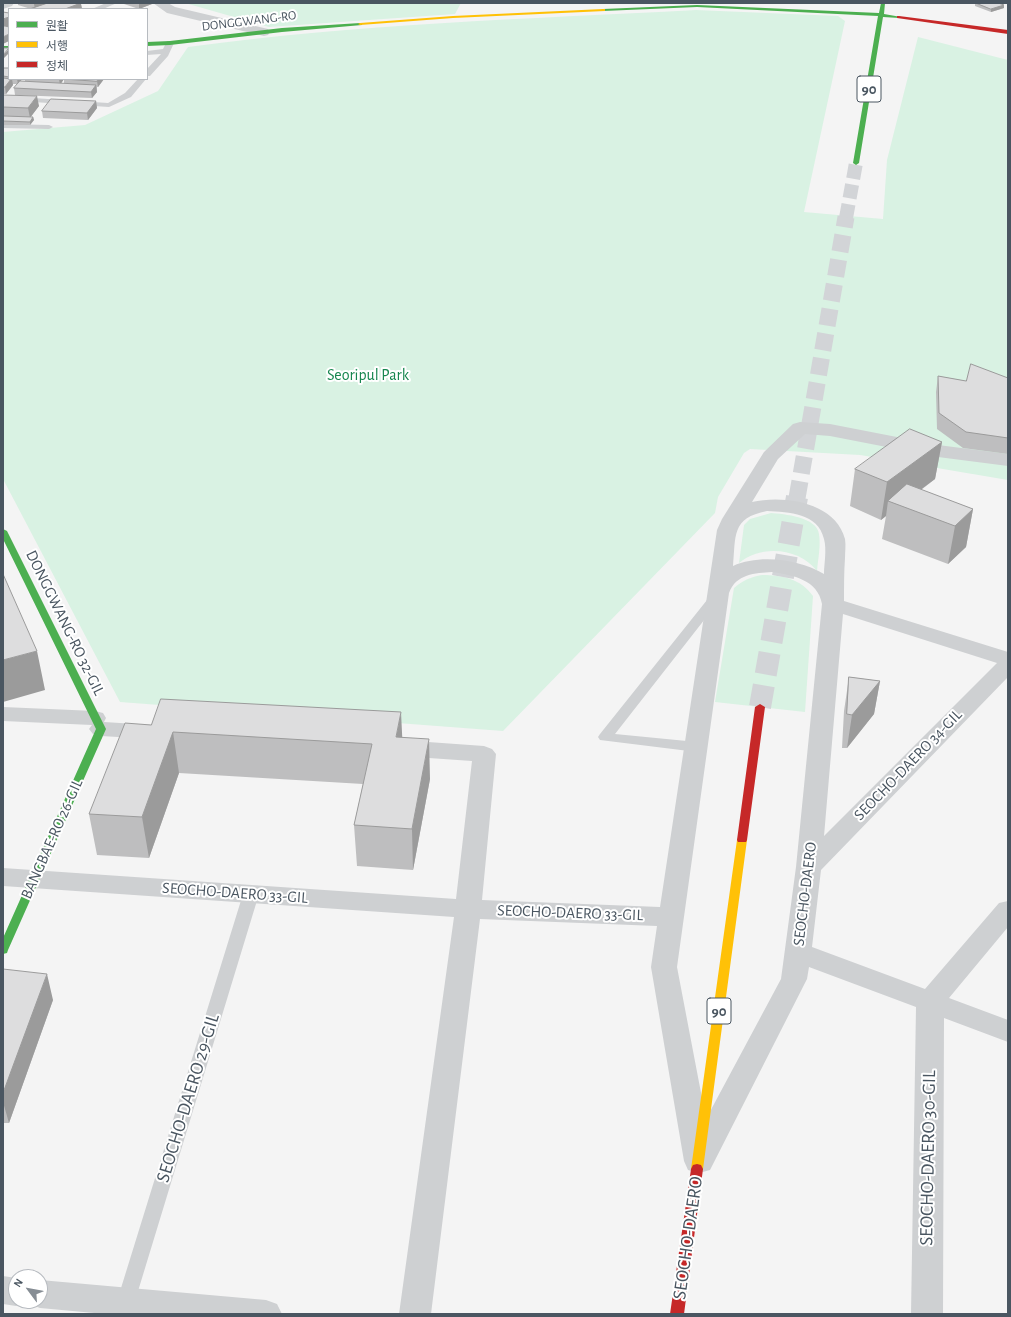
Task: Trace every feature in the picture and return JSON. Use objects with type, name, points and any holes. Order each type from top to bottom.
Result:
[{"type":"street","points":[[3,5],[8,3]]},
{"type":"street","points":[[159,3],[171,10],[264,32]]},
{"type":"street","name":"90","points":[[856,163],[883,3]]},
{"type":"street","name":"DONGGWANG-RO","points":[[148,44],[168,47],[264,32],[453,17],[696,6],[882,15],[1008,32]]},
{"type":"street","points":[[731,521],[771,456],[800,428],[830,430],[938,451],[1008,460]]},
{"type":"street","name":"SEOCHO-DAERO","points":[[767,505],[800,508],[815,514],[826,522],[833,531],[836,541],[833,604],[809,867],[794,979],[699,1161],[664,967],[720,593],[727,530],[731,521],[739,514],[752,508],[767,505]]},
{"type":"street","name":"DONGGWANG-RO 32-GIL","points":[[3,531],[98,723]]},
{"type":"street","name":"SEOCHO-DAERO","points":[[720,593],[723,583],[732,575],[745,569],[762,566],[779,566],[796,569],[824,584],[831,594],[833,604]]},
{"type":"street","points":[[833,604],[1005,669]]},
{"type":"street","name":"SEOCHO-DAERO 34-GIL","points":[[809,867],[1005,669]]},
{"type":"street","name":"SEOCHO-DAERO","points":[[677,1314],[760,707]]},
{"type":"street","points":[[3,714],[98,723],[171,734]]},
{"type":"street","name":"BANGBAE-RO 26-GIL","points":[[3,950],[34,880],[98,723]]},
{"type":"street","points":[[382,747],[484,754],[468,909],[415,1314]]},
{"type":"street","name":"SEOCHO-DAERO 33-GIL","points":[[3,877],[468,909],[672,917]]},
{"type":"street","points":[[930,1001],[1008,910]]},
{"type":"street","points":[[798,952],[1008,1031]]},
{"type":"street","name":"SEOCHO-DAERO 30-GIL","points":[[927,1314],[930,1001]]},
{"type":"street","points":[[48,1295],[266,1314]]},
{"type":"lane","points":[[99,8],[113,3]]},
{"type":"lane","points":[[148,53],[168,47]]},
{"type":"lane","points":[[148,73],[168,47]]},
{"type":"lane","points":[[3,98],[109,105],[128,96],[141,80]]},
{"type":"lane","points":[[3,126],[49,127]]},
{"type":"lane","name":"SEOCHO-DAERO","points":[[697,747],[605,737],[720,593]]},
{"type":"lane","name":"SEOCHO-DAERO 29-GIL","points":[[126,1301],[251,894]]},
{"type":"green space","points":[[185,3],[461,3],[455,14],[269,27]]},
{"type":"green space","name":"Seoripul Park","points":[[696,10],[838,16],[845,21],[804,212],[883,219],[887,160],[918,37],[1008,60],[1008,480],[860,455],[750,449],[744,453],[718,497],[715,513],[503,731],[120,702],[3,479],[3,132],[85,125],[158,91],[188,47],[314,33],[441,23]]},
{"type":"green space","points":[[771,513],[784,514],[806,520],[817,528],[820,543],[817,571],[810,563],[801,557],[780,551],[758,553],[739,563],[744,525],[750,519]]},
{"type":"green space","points":[[762,575],[791,579],[803,586],[813,596],[805,712],[715,702],[734,588],[747,579]]},
{"type":"building","points":[[48,3],[81,3],[68,8],[33,8]]},
{"type":"building","points":[[976,3],[998,3],[1004,5],[991,9]]},
{"type":"building","points":[[3,12],[8,13],[8,17],[3,19]]},
{"type":"building","points":[[3,27],[8,27],[8,34],[3,37]]},
{"type":"building","points":[[3,48],[8,48],[8,49],[3,55]]},
{"type":"building","points":[[3,68],[8,68],[8,77],[3,76]]},
{"type":"building","points":[[3,78],[10,80],[5,87],[3,87]]},
{"type":"building","points":[[20,81],[96,85],[91,92],[14,88]]},
{"type":"building","points":[[3,95],[37,96],[28,108],[3,107]]},
{"type":"building","points":[[51,99],[96,101],[87,113],[42,111]]},
{"type":"building","points":[[4,116],[33,117],[30,122],[3,121]]},
{"type":"building","points":[[971,364],[1008,378],[1008,438],[966,432],[939,413],[938,376],[966,381]]},
{"type":"building","points":[[910,429],[942,442],[887,482],[855,469]]},
{"type":"building","points":[[907,484],[973,509],[955,526],[888,501]]},
{"type":"building","points":[[3,574],[37,651],[3,660]]},
{"type":"building","points":[[849,677],[880,681],[852,715],[847,714]]},
{"type":"building","points":[[161,699],[401,712],[396,737],[429,739],[412,829],[354,825],[372,744],[173,732],[142,817],[89,814],[125,723],[151,725]]},
{"type":"building","points":[[3,969],[47,974],[3,1093]]},
{"type":"tunnel","points":[[846,218],[856,163]]},
{"type":"tunnel","points":[[797,498],[846,217]]},
{"type":"tunnel","points":[[760,707],[797,497]]},
{"type":"traffic: fast","points":[[856,163],[883,3]]},
{"type":"traffic: fast","points":[[603,10],[697,6],[899,17]]},
{"type":"traffic: fast","points":[[148,44],[170,43],[282,30],[360,24]]},
{"type":"traffic: fast","points":[[3,48],[8,48]]},
{"type":"traffic: fast","points":[[3,531],[101,729],[3,950]]},
{"type":"traffic: slow","points":[[360,24],[453,17],[603,10]]},
{"type":"traffic: slow","points":[[697,1169],[742,840]]},
{"type":"traffic: jam","points":[[899,17],[1008,32]]},
{"type":"traffic: jam","points":[[742,840],[760,707]]},
{"type":"traffic: jam","points":[[677,1314],[697,1169]]}]
